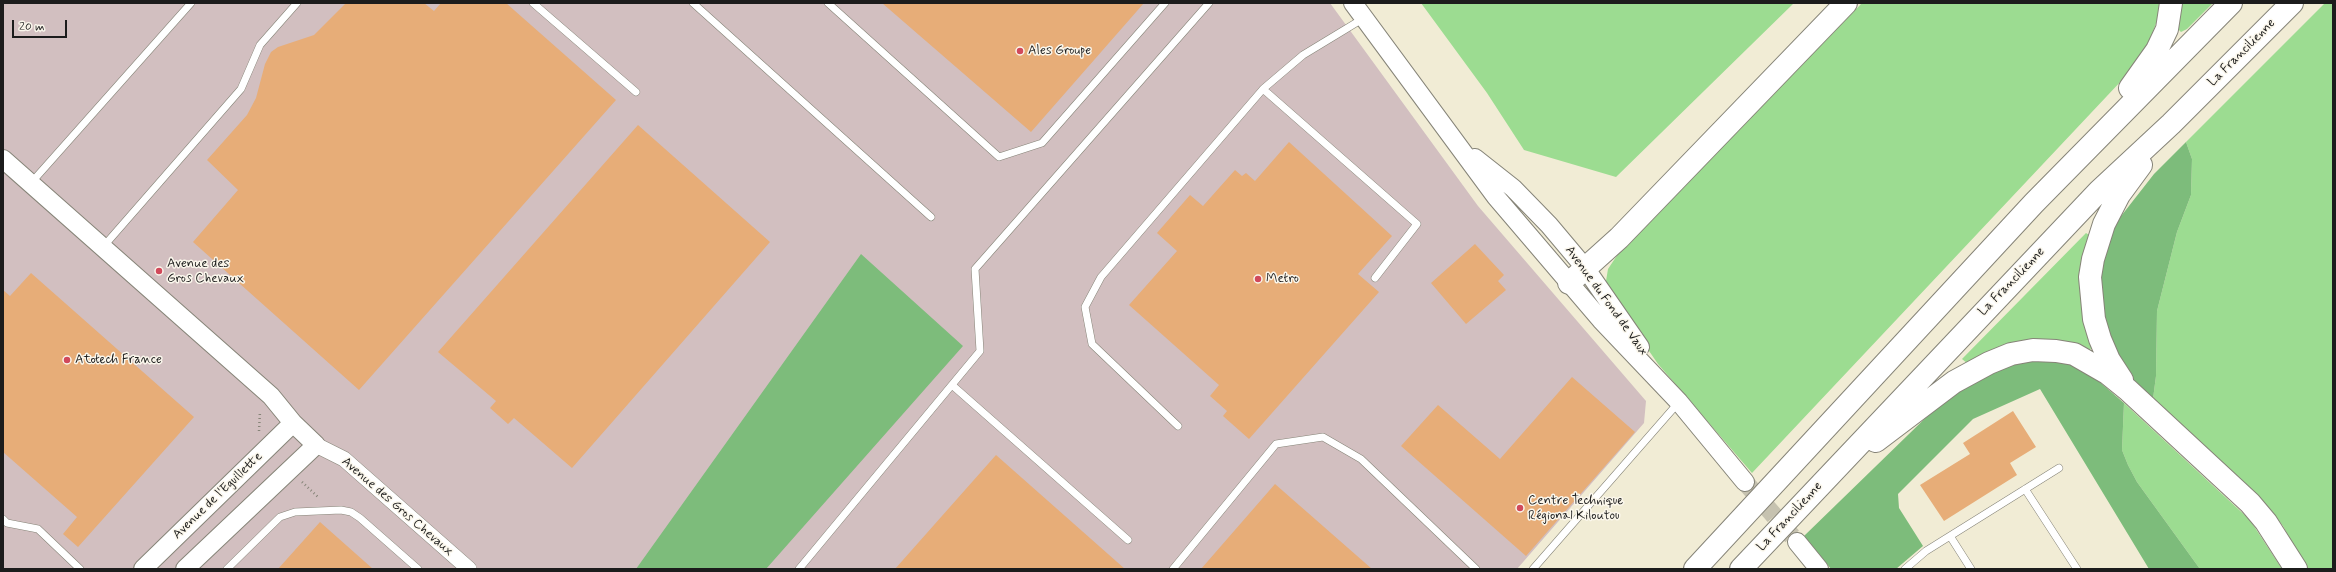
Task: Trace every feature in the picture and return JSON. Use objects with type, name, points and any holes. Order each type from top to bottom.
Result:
[{"type":"highway","points":[[1569,284],[1619,238],[1846,3]]},
{"type":"highway","points":[[2034,203],[2140,76],[2157,50],[2167,29],[2171,3]]},
{"type":"highway","points":[[1695,569],[2034,203],[2231,3]]},
{"type":"highway","name":"La Francilienne","points":[[1741,569],[2099,191],[2171,124],[2292,3]]},
{"type":"highway","points":[[2128,390],[2109,360],[2094,319],[2090,277],[2093,259],[2104,224],[2120,195],[2171,124]]},
{"type":"highway","points":[[1821,484],[1954,382],[1989,362],[2011,354],[2033,350],[2056,351],[2074,354],[2107,373],[2128,390],[2250,503],[2274,533],[2296,569]]},
{"type":"street","name":"Avenue du Fond de Vaux","points":[[1353,3],[1490,190],[1569,284],[1679,402],[1745,482]]},
{"type":"street","name":"Avenue du Fond de Vaux","points":[[1442,123],[1479,162],[1529,203],[1586,269],[1679,402]]},
{"type":"street","name":"Avenue des Gros Chevaux","points":[[3,159],[271,396],[293,423],[316,445],[344,460],[469,569]]},
{"type":"street","name":"Avenue de l'Eguillette","points":[[143,569],[293,423]]},
{"type":"street","points":[[185,569],[316,445]]},
{"type":"street","points":[[1797,542],[1819,569]]},
{"type":"lane","points":[[31,184],[191,3]]},
{"type":"lane","points":[[103,247],[241,89],[260,45],[296,3]]},
{"type":"lane","points":[[533,3],[636,92]]},
{"type":"lane","points":[[693,3],[931,217]]},
{"type":"lane","points":[[828,3],[1000,157],[1042,143],[1164,3]]},
{"type":"lane","points":[[799,569],[980,351],[975,269],[1209,3]]},
{"type":"lane","points":[[1178,426],[1092,344],[1085,307],[1101,277],[1263,89],[1303,55],[1364,18]]},
{"type":"lane","points":[[1263,89],[1417,224],[1375,278]]},
{"type":"lane","points":[[952,385],[1128,540]]},
{"type":"lane","points":[[1533,569],[1679,402]]},
{"type":"lane","points":[[1173,569],[1276,444],[1323,437],[1361,458],[1476,569]]},
{"type":"lane","points":[[1904,569],[1926,551],[2059,468]]},
{"type":"lane","points":[[2025,489],[2077,569]]},
{"type":"lane","points":[[227,569],[280,517],[295,512],[328,510],[351,512],[418,569]]},
{"type":"lane","points":[[3,519],[7,523],[38,529],[80,569]]},
{"type":"lane","points":[[1950,536],[1971,569]]},
{"type":"path","points":[[258,412],[259,436]]},
{"type":"path","points":[[300,481],[325,504],[328,510]]},
{"type":"shaded area","points":[[3,3],[1330,3],[1478,206],[1646,401],[1644,423],[1517,569],[3,569]]},
{"type":"green space","points":[[1421,3],[1794,3],[1616,177],[1524,150],[1487,93]]},
{"type":"green space","points":[[1862,3],[2160,3],[2158,18],[2148,45],[2123,79],[1752,473],[1658,364],[1608,291],[1606,281],[1608,269],[1620,251]]},
{"type":"green space","points":[[2181,3],[2213,3],[2187,29],[2181,32],[2178,29]]},
{"type":"green space","points":[[2325,3],[2333,3],[2333,569],[2307,569],[2283,526],[2269,508],[2153,399],[2156,376],[2157,311],[2177,232],[2191,195],[2192,159],[2186,142]]},
{"type":"green space","points":[[2186,142],[2192,159],[2191,195],[2177,232],[2157,311],[2156,376],[2153,399],[2121,368],[2105,325],[2100,279],[2103,251],[2118,220],[2154,174]]},
{"type":"green space","points":[[2086,233],[2089,235],[2081,293],[2083,321],[2092,347],[2089,351],[1968,364],[1962,359]]},
{"type":"green space","points":[[861,254],[963,346],[766,569],[636,569]]},
{"type":"green space","points":[[2035,360],[2058,360],[2072,364],[2088,372],[2124,403],[2122,450],[2128,465],[2137,482],[2200,569],[2149,569],[2040,389],[1973,419],[1898,494],[1899,508],[1923,546],[1896,569],[1831,569],[1804,536],[1945,399],[2005,365]]},
{"type":"green space","points":[[2124,403],[2250,520],[2282,569],[2200,569],[2137,482],[2128,465],[2122,450]]},
{"type":"building","points":[[346,3],[424,3],[434,11],[441,3],[506,3],[616,100],[359,390],[193,242],[238,190],[207,160],[247,115],[256,98],[265,64],[271,52],[278,47],[314,35]]},
{"type":"building","name":"Ales Groupe","points":[[882,3],[1144,3],[1031,132]]},
{"type":"building","points":[[638,125],[770,242],[572,468],[514,418],[508,424],[490,408],[496,401],[438,352]]},
{"type":"building","name":"Metro","points":[[1289,142],[1392,236],[1358,274],[1379,292],[1249,439],[1223,416],[1227,411],[1210,396],[1219,385],[1129,305],[1177,251],[1157,233],[1190,195],[1203,206],[1235,170],[1242,176],[1246,173],[1255,181]]},
{"type":"building","points":[[1475,244],[1504,275],[1498,281],[1506,290],[1466,324],[1431,283]]},
{"type":"building","name":"Atotech France","points":[[31,273],[194,417],[78,547],[63,534],[77,517],[3,452],[3,290],[10,296]]},
{"type":"building","name":"Centre Technique Régional Kiloutou","points":[[1572,377],[1635,432],[1526,556],[1401,446],[1438,405],[1500,459]]},
{"type":"building","points":[[2013,411],[2036,447],[2010,463],[2017,475],[1944,521],[1920,485],[1970,454],[1963,443]]},
{"type":"building","points":[[996,455],[1125,569],[895,569]]},
{"type":"building","points":[[1275,484],[1372,569],[1201,569]]},
{"type":"building","points":[[320,522],[373,569],[278,569]]},
{"type":"tunnel","points":[[1745,482],[1797,542]]},
{"type":"place","name":"Ales Groupe","points":[[1020,51]]},
{"type":"place","name":"Avenue des Gros Chevaux","points":[[159,271]]},
{"type":"place","name":"Metro","points":[[1258,279]]},
{"type":"place","name":"Atotech France","points":[[67,360]]},
{"type":"place","name":"Centre Technique Régional Kiloutou","points":[[1520,508]]}]
